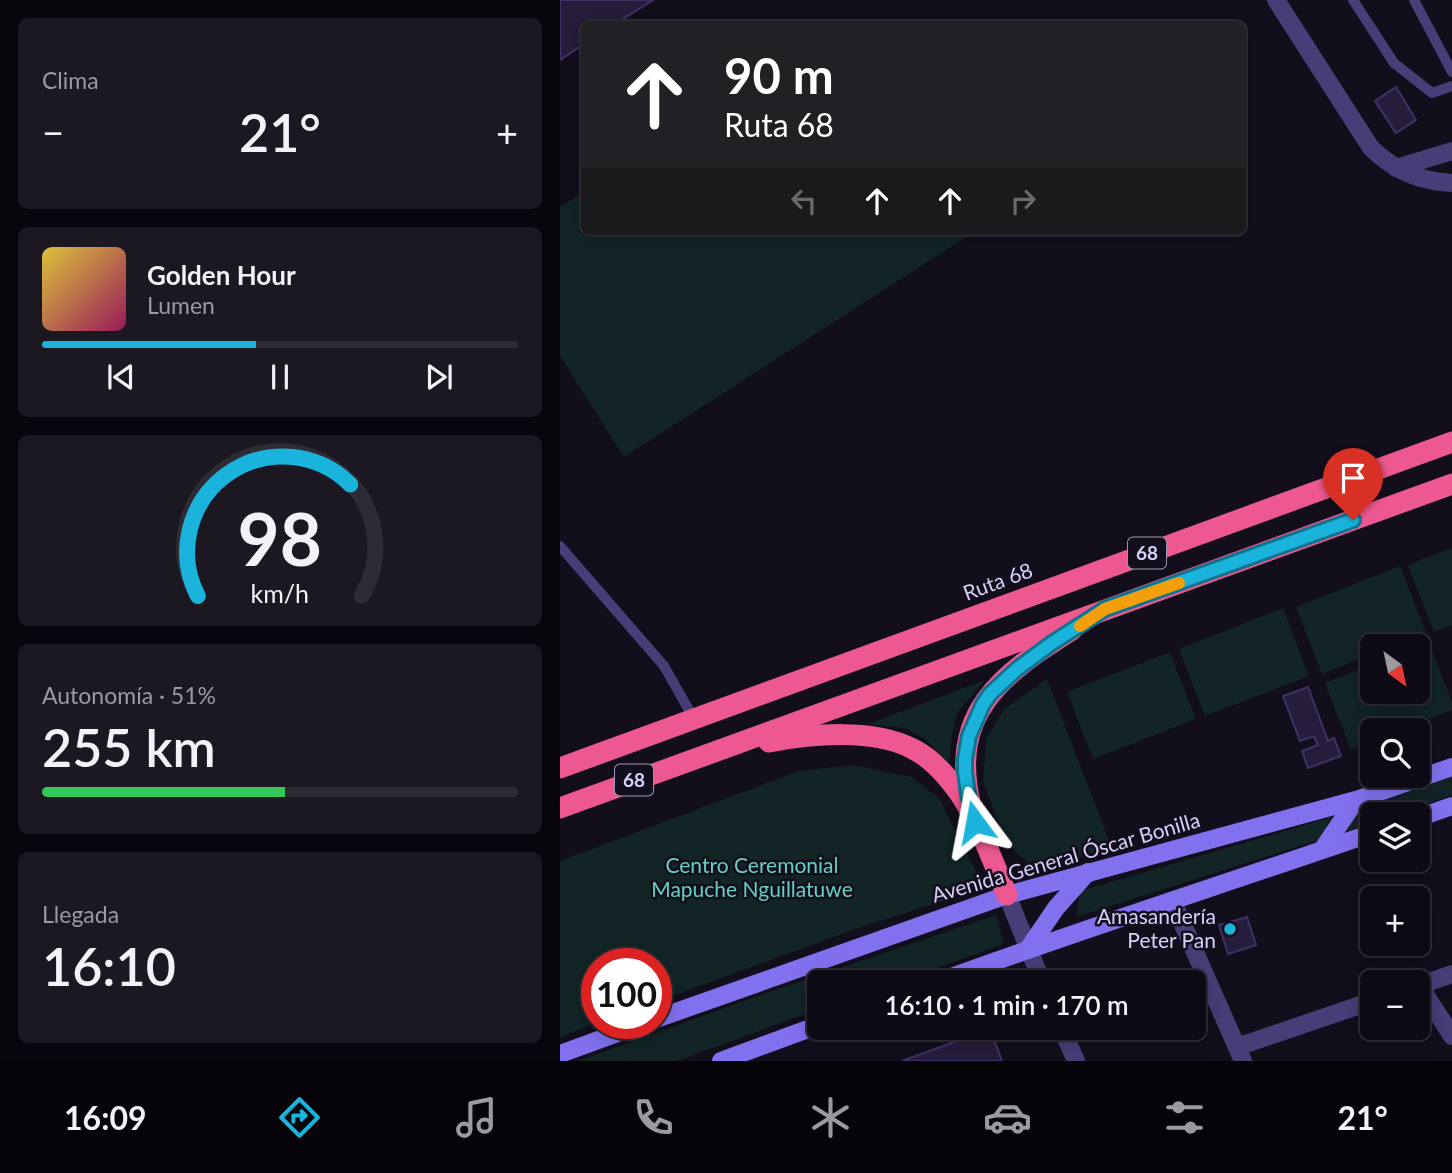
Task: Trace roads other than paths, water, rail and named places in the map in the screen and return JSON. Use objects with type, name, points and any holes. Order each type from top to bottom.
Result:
[{"type":"highway","name":"Ruta 68","points":[[560,768],[1452,442]]},
{"type":"highway","name":"68","points":[[560,807],[1452,484]]},
{"type":"highway","points":[[975,822],[968,794],[965,759],[972,726],[983,704],[1017,669],[1105,609]]},
{"type":"highway","points":[[709,753],[815,736],[856,736],[894,742],[911,748],[935,764],[956,789],[975,822],[1007,895]]},
{"type":"main road","name":"Avenida General Óscar Bonilla","points":[[672,1012],[1007,895],[1356,800],[1452,767]]},
{"type":"main road","points":[[1322,850],[1356,800]]},
{"type":"main road","points":[[1430,814],[1452,806]]},
{"type":"main road","points":[[971,970],[1360,837]]},
{"type":"main road","points":[[1028,949],[1056,908],[1088,872]]},
{"type":"main road","points":[[721,1061],[807,1029]]},
{"type":"main road","points":[[560,1054],[601,1039]]},
{"type":"street","points":[[1276,0],[1363,138],[1381,158],[1422,179],[1452,183]]},
{"type":"street","points":[[1396,168],[1452,151]]},
{"type":"street","points":[[1007,895],[1037,970]]},
{"type":"street","points":[[1173,902],[1240,1054],[1360,1006]]},
{"type":"street","points":[[1430,981],[1452,974]]},
{"type":"street","points":[[1430,1003],[1452,1036]]},
{"type":"street","points":[[1067,1040],[1076,1061]]},
{"type":"lane","points":[[1353,0],[1394,63],[1432,93],[1452,86]]},
{"type":"lane","points":[[1413,0],[1452,72]]},
{"type":"lane","points":[[560,547],[664,666],[694,719]]},
{"type":"place","name":"Amasandería Peter Pan","points":[[1230,929]]},
{"type":"park label","name":"Centro Ceremonial Mapuche Nguillatuwe","points":[[752,878]]}]
